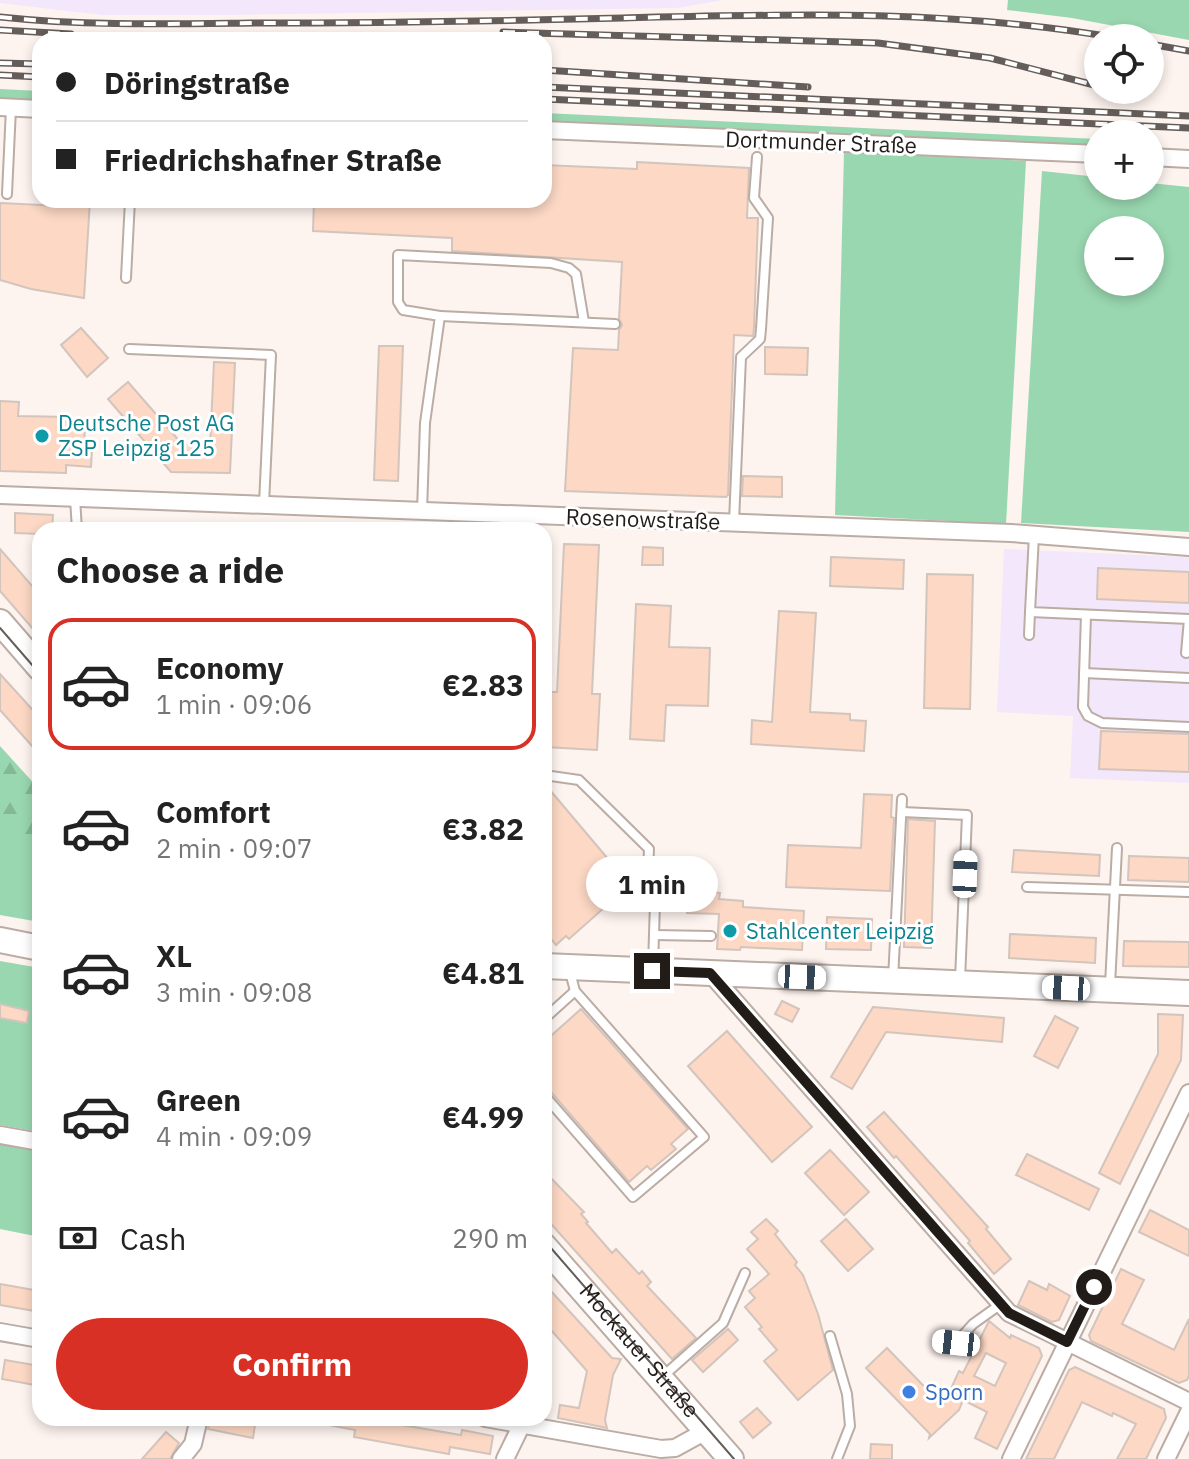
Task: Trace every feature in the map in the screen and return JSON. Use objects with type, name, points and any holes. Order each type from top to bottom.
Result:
[{"type":"main road","points":[[0,622],[32,659]]},
{"type":"main road","points":[[0,940],[32,946]]},
{"type":"main road","points":[[556,967],[1189,993]]},
{"type":"main road","name":"Mockauer Straße","points":[[552,1255],[731,1459]]},
{"type":"street","points":[[6,108],[32,109]]},
{"type":"street","name":"Dortmunder Straße","points":[[552,130],[1084,153]]},
{"type":"street","points":[[1164,158],[1189,159]]},
{"type":"street","name":"Rosenowstraße","points":[[0,495],[1034,535],[1189,547]]},
{"type":"street","points":[[710,973],[1009,1313],[1189,1402]]},
{"type":"street","points":[[1011,1459],[1189,1093]]},
{"type":"street","points":[[0,1135],[32,1141]]},
{"type":"street","points":[[0,1332],[32,1338]]},
{"type":"street","points":[[1166,1459],[1189,1412]]},
{"type":"street","points":[[181,1459],[193,1444],[197,1426]]},
{"type":"street","points":[[505,1459],[521,1426]]},
{"type":"street","points":[[533,1426],[661,1449],[675,1448],[706,1431]]},
{"type":"lane","points":[[6,108],[7,194]]},
{"type":"lane","points":[[734,522],[741,357],[760,339],[768,218],[754,198],[757,157]]},
{"type":"lane","points":[[126,278],[130,208]]},
{"type":"lane","points":[[584,322],[576,274],[569,268],[551,263],[398,255],[398,302],[403,310],[440,316],[615,324]]},
{"type":"lane","points":[[422,511],[425,423],[440,316]]},
{"type":"lane","points":[[129,349],[271,355],[264,506]]},
{"type":"lane","points":[[75,498],[76,522]]},
{"type":"lane","points":[[1029,635],[1034,535]]},
{"type":"lane","points":[[1030,612],[1189,619],[1186,653]]},
{"type":"lane","points":[[1086,615],[1083,707],[1088,716],[1096,722],[1189,727]]},
{"type":"lane","points":[[1084,673],[1189,678]]},
{"type":"lane","points":[[552,776],[579,780],[649,849],[648,870],[655,903],[652,971]]},
{"type":"lane","points":[[893,980],[902,799]]},
{"type":"lane","points":[[902,812],[967,815],[959,983]]},
{"type":"lane","points":[[1110,990],[1117,848]]},
{"type":"lane","points":[[648,870],[697,872]]},
{"type":"lane","points":[[1027,887],[1189,892]]},
{"type":"lane","points":[[654,935],[711,936]]},
{"type":"lane","points":[[552,1104],[633,1197],[704,1137],[556,967]]},
{"type":"lane","points":[[552,1012],[575,991]]},
{"type":"lane","points":[[660,1379],[723,1323],[745,1273]]},
{"type":"lane","points":[[939,1341],[956,1343],[973,1324],[1001,1304]]},
{"type":"lane","points":[[830,1336],[847,1394],[850,1426],[837,1459]]},
{"type":"shaded area","points":[[0,0],[723,0],[677,8],[102,15],[0,3]]},
{"type":"shaded area","points":[[1004,549],[1189,557],[1189,783],[1070,778],[1073,716],[997,712]]},
{"type":"green space","points":[[1008,0],[1189,0],[1189,40],[1164,35],[1164,24],[1104,24],[1007,10]]},
{"type":"green space","points":[[0,89],[32,91],[32,102],[0,100]]},
{"type":"green space","points":[[552,113],[1084,138],[1084,145],[552,123]]},
{"type":"green space","points":[[844,152],[1026,161],[1006,524],[835,515]]},
{"type":"green space","points":[[1042,171],[1084,176],[1084,200],[1164,200],[1164,184],[1189,187],[1189,532],[1021,523]]},
{"type":"green space","points":[[0,746],[32,781],[32,844],[0,834]]},
{"type":"green space","points":[[0,750],[32,784],[32,921],[0,915]]},
{"type":"green space","points":[[0,961],[32,967],[32,1131],[0,1125]]},
{"type":"green space","points":[[0,1143],[32,1149],[32,1235],[0,1229]]},
{"type":"building","points":[[637,162],[749,168],[747,218],[758,218],[754,328],[753,336],[734,335],[726,497],[565,491],[573,348],[618,350],[622,325],[619,319],[622,262],[452,251],[452,238],[313,231],[314,208],[552,208],[552,165],[637,169]]},
{"type":"building","points":[[0,203],[32,205],[32,208],[90,208],[84,298],[0,280]]},
{"type":"building","points":[[81,328],[108,358],[87,377],[61,345]]},
{"type":"building","points":[[379,346],[403,346],[398,481],[374,480]]},
{"type":"building","points":[[765,347],[808,348],[807,375],[765,374]]},
{"type":"building","points":[[214,362],[235,363],[230,473],[171,472],[108,399],[128,382],[182,444],[210,445]]},
{"type":"building","name":"Deutsche Post AG ZSP Leipzig 125","points":[[0,401],[19,402],[18,416],[70,417],[70,424],[85,425],[84,448],[92,448],[91,467],[66,465],[66,473],[0,471]]},
{"type":"building","points":[[743,476],[782,477],[782,497],[742,496]]},
{"type":"building","points":[[15,513],[53,515],[53,522],[32,522],[32,534],[15,533]]},
{"type":"building","points":[[564,544],[599,545],[592,694],[600,694],[597,750],[552,747],[552,692],[557,692]]},
{"type":"building","points":[[643,547],[663,548],[663,565],[642,565]]},
{"type":"building","points":[[0,549],[32,586],[32,628],[0,591]]},
{"type":"building","points":[[831,557],[904,560],[903,589],[830,586]]},
{"type":"building","points":[[1098,568],[1189,572],[1189,603],[1097,599]]},
{"type":"building","points":[[927,574],[973,575],[970,709],[924,708]]},
{"type":"building","points":[[636,604],[671,606],[669,647],[710,648],[708,706],[666,705],[664,741],[630,739]]},
{"type":"building","points":[[779,611],[816,613],[810,712],[850,714],[850,720],[866,721],[864,751],[751,744],[752,720],[772,722]]},
{"type":"building","points":[[0,674],[32,709],[32,746],[0,710]]},
{"type":"building","points":[[1101,731],[1189,734],[1189,772],[1099,769]]},
{"type":"building","points":[[552,792],[630,885],[569,939],[566,936],[556,945],[552,940]]},
{"type":"building","points":[[864,794],[892,795],[891,817],[894,818],[890,891],[786,887],[788,845],[861,848]]},
{"type":"building","points":[[908,819],[935,821],[931,948],[904,947]]},
{"type":"building","points":[[1014,850],[1100,855],[1099,876],[1012,872]]},
{"type":"building","points":[[1129,856],[1189,858],[1189,882],[1128,880]]},
{"type":"building","points":[[689,891],[720,893],[719,899],[743,901],[743,907],[804,911],[802,950],[717,949],[719,914],[687,913]]},
{"type":"building","points":[[827,917],[872,919],[871,950],[826,949]]},
{"type":"building","points":[[1010,934],[1096,938],[1095,963],[1009,958]]},
{"type":"building","points":[[1124,941],[1189,942],[1189,967],[1123,966]]},
{"type":"building","points":[[782,1001],[799,1009],[792,1022],[775,1014]]},
{"type":"building","points":[[0,1004],[29,1011],[27,1023],[0,1018]]},
{"type":"building","points":[[873,1007],[1004,1018],[1002,1042],[886,1032],[852,1089],[831,1077]]},
{"type":"building","points":[[581,1009],[688,1129],[671,1144],[676,1149],[651,1170],[647,1166],[629,1182],[552,1093],[552,1035]]},
{"type":"building","points":[[1158,1014],[1183,1015],[1181,1060],[1120,1184],[1099,1173],[1158,1054]]},
{"type":"building","points":[[1055,1016],[1078,1028],[1058,1068],[1034,1056]]},
{"type":"building","points":[[727,1031],[812,1127],[772,1162],[688,1066]]},
{"type":"building","points":[[884,1112],[988,1227],[986,1229],[1011,1259],[994,1274],[968,1243],[970,1241],[867,1127]]},
{"type":"building","points":[[830,1150],[869,1192],[844,1215],[805,1173]]},
{"type":"building","points":[[1027,1154],[1099,1189],[1089,1210],[1016,1175]]},
{"type":"building","points":[[552,1179],[584,1212],[581,1214],[586,1223],[612,1253],[616,1249],[639,1274],[642,1271],[651,1282],[647,1286],[696,1338],[672,1359],[552,1225]]},
{"type":"building","points":[[1150,1210],[1189,1230],[1189,1256],[1139,1232]]},
{"type":"building","points":[[766,1219],[778,1231],[775,1234],[803,1275],[818,1314],[833,1370],[798,1400],[764,1361],[777,1350],[745,1307],[755,1298],[749,1291],[769,1274],[747,1249],[758,1239],[751,1232]]},
{"type":"building","points":[[846,1219],[873,1249],[848,1271],[821,1241]]},
{"type":"building","points":[[1121,1269],[1144,1280],[1122,1324],[1174,1350],[1189,1319],[1187,1380],[1179,1383],[1091,1341],[1089,1335]]},
{"type":"building","points":[[1029,1281],[1047,1290],[1049,1284],[1070,1296],[1059,1320],[1052,1322],[1018,1305]]},
{"type":"building","points":[[0,1284],[32,1290],[32,1311],[0,1305]]},
{"type":"building","points":[[552,1292],[612,1358],[621,1359],[613,1375],[605,1420],[607,1428],[558,1418],[560,1405],[579,1408],[587,1371],[552,1331]]},
{"type":"building","points":[[989,1321],[1010,1338],[1011,1335],[1039,1348],[1042,1356],[997,1449],[975,1438],[987,1412],[963,1400],[959,1410],[929,1438],[930,1434],[866,1368],[887,1348],[943,1406],[959,1371],[963,1373]],"holes":[[[986,1353],[1006,1363],[995,1386],[974,1376]]]},
{"type":"building","points":[[728,1329],[738,1340],[703,1372],[692,1360]]},
{"type":"building","points":[[5,1360],[32,1365],[32,1385],[2,1379]]},
{"type":"building","points":[[1075,1367],[1164,1409],[1166,1418],[1146,1459],[1117,1459],[1136,1424],[1082,1402],[1054,1459],[1026,1459],[1069,1370]]},
{"type":"building","points":[[757,1408],[771,1423],[753,1438],[740,1422]]},
{"type":"building","points":[[209,1426],[255,1426],[253,1438],[208,1429]]},
{"type":"building","points":[[334,1426],[408,1426],[461,1435],[462,1430],[493,1436],[490,1454],[450,1447],[449,1454],[354,1437],[355,1430]]},
{"type":"building","points":[[166,1432],[179,1443],[170,1459],[142,1459]]},
{"type":"building","points":[[871,1444],[892,1445],[892,1459],[870,1459]]},
{"type":"tram line","points":[[0,628],[32,665]]},
{"type":"tram line","points":[[552,1249],[734,1459]]},
{"type":"railway","points":[[0,17],[158,24],[870,16],[993,22],[1084,33]]},
{"type":"railway","points":[[0,30],[36,32]]},
{"type":"railway","points":[[552,33],[878,43],[990,58],[1084,82]]},
{"type":"railway","points":[[1164,47],[1189,51]]},
{"type":"railway","points":[[0,63],[32,64]]},
{"type":"railway","points":[[552,71],[808,87]]},
{"type":"railway","points":[[0,75],[32,77]]},
{"type":"railway","points":[[552,87],[1189,116]]},
{"type":"railway","points":[[552,99],[1189,128]]},
{"type":"place","name":"Deutsche Post AG ZSP Leipzig 125","points":[[42,436]]},
{"type":"place","name":"Stahlcenter Leipzig","points":[[730,931]]},
{"type":"place","name":"Sporn","points":[[909,1392]]},
{"type":"route","points":[[652,971],[710,973],[1009,1313],[1067,1342],[1094,1287]]}]
